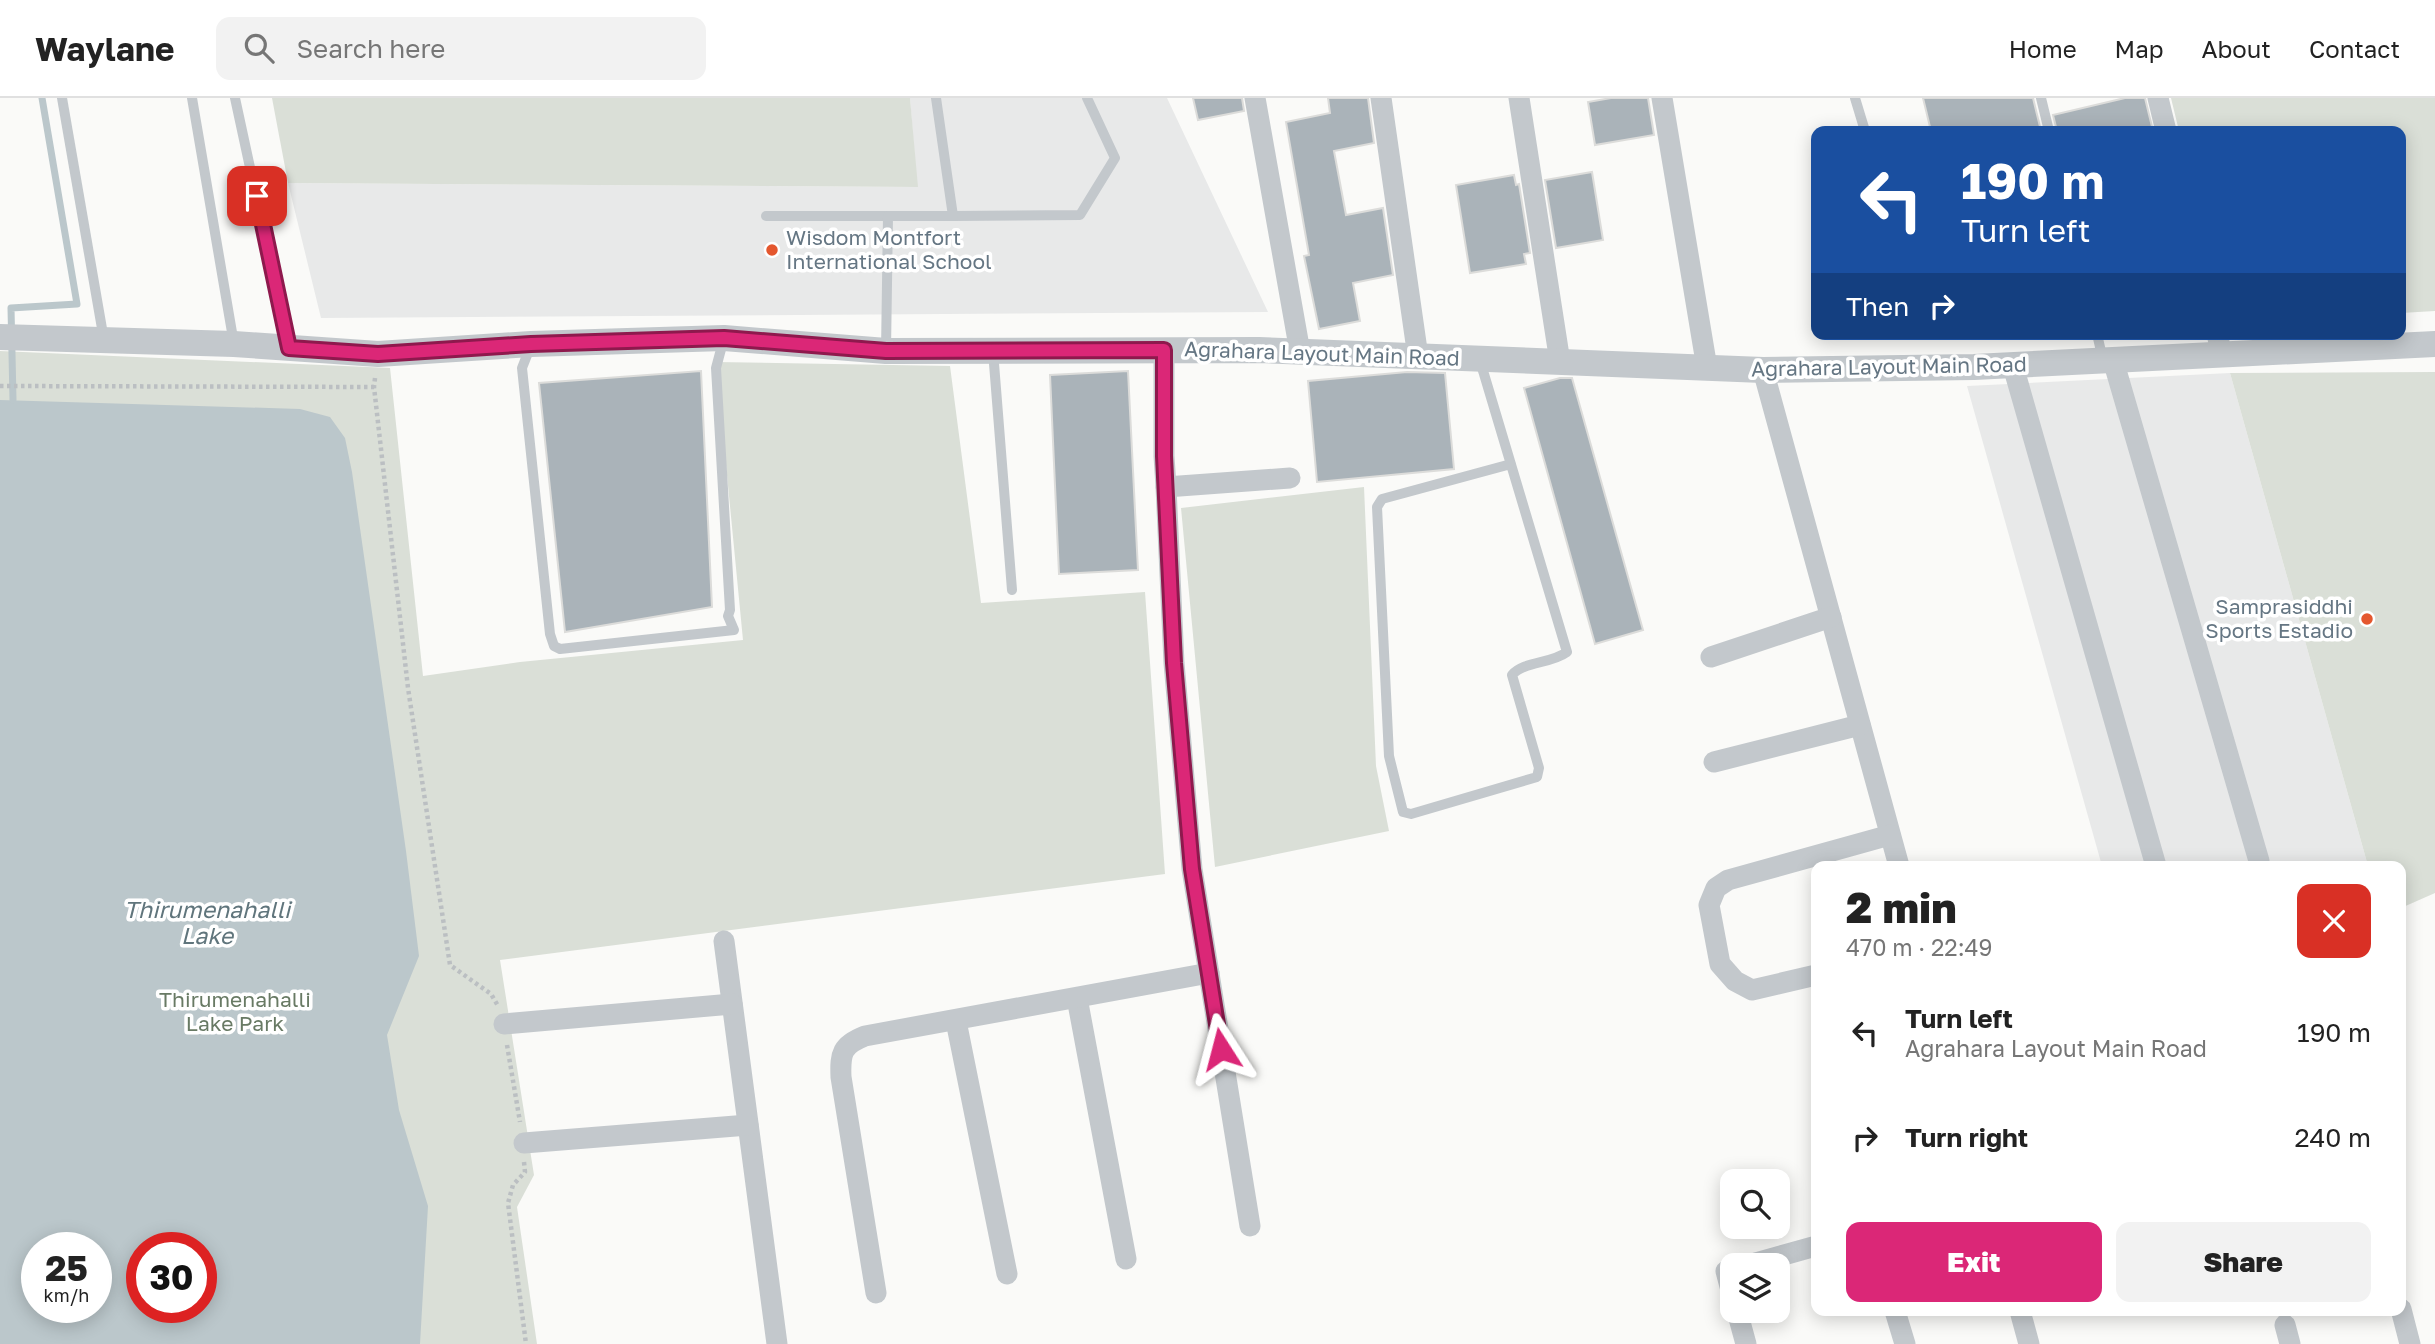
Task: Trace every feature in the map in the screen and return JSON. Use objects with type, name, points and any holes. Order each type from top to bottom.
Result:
[{"type":"street","points":[[1255,98],[1300,352]]},
{"type":"street","points":[[1381,98],[1418,356]]},
{"type":"street","points":[[1519,98],[1560,362]]},
{"type":"street","points":[[1662,98],[1707,368]]},
{"type":"street","points":[[2158,98],[2165,126]]},
{"type":"street","name":"Agrahara Layout Main Road","points":[[12,337],[234,344],[378,354],[531,344],[724,338],[886,351],[1300,352],[1763,370],[2012,366],[2108,360],[2219,344],[2435,344]]},
{"type":"street","points":[[1164,350],[1164,456],[1176,691],[1192,869],[1250,1226]]},
{"type":"street","points":[[2108,360],[2259,861]]},
{"type":"street","points":[[2012,366],[2155,861]]},
{"type":"street","points":[[1763,370],[1898,861]]},
{"type":"street","points":[[1166,487],[1290,478]]},
{"type":"street","points":[[1711,657],[1830,617]]},
{"type":"street","points":[[1714,762],[1860,725]]},
{"type":"street","points":[[1811,976],[1752,990],[1735,981],[1720,964],[1709,905],[1716,888],[1728,880],[1890,835]]},
{"type":"street","points":[[724,942],[777,1344]]},
{"type":"street","points":[[876,1293],[841,1077],[840,1057],[850,1042],[865,1036],[1209,973]]},
{"type":"street","points":[[1077,998],[1126,1259]]},
{"type":"street","points":[[504,1024],[732,1004]]},
{"type":"street","points":[[956,1021],[1007,1275]]},
{"type":"street","points":[[524,1143],[748,1125]]},
{"type":"street","points":[[1790,1253],[1811,1247]]},
{"type":"street","points":[[1897,1316],[1905,1344]]},
{"type":"street","points":[[2020,1316],[2023,1343]]},
{"type":"street","points":[[2403,1316],[2410,1344]]},
{"type":"street","points":[[1740,1323],[1746,1344]]},
{"type":"lane","points":[[62,98],[104,340]]},
{"type":"lane","points":[[192,98],[234,344]]},
{"type":"lane","points":[[235,98],[289,348]]},
{"type":"lane","points":[[936,98],[953,216]]},
{"type":"lane","points":[[766,216],[1080,215],[1115,158],[1087,98]]},
{"type":"lane","points":[[1855,98],[1863,126]]},
{"type":"lane","points":[[2041,98],[2048,126]]},
{"type":"lane","points":[[886,351],[888,216]]},
{"type":"lane","points":[[531,344],[522,368],[550,634],[554,646],[560,649],[733,630],[728,616],[730,610],[716,368],[724,338]]},
{"type":"lane","points":[[2100,340],[2108,360]]},
{"type":"lane","points":[[993,351],[1012,590]]},
{"type":"lane","points":[[1479,359],[1511,464],[1567,652],[1559,659],[1517,670],[1512,675],[1539,768],[1537,777],[1411,814],[1402,812],[1390,756],[1377,507],[1382,499],[1511,464]]},
{"type":"path","points":[[378,354],[374,387],[408,688],[450,965],[491,994],[502,1012],[524,1143],[524,1172],[513,1185],[508,1203],[526,1344]]},
{"type":"path","points":[[0,386],[374,387]]},
{"type":"shaded area","name":"Wisdom Montfort International School","points":[[910,98],[1167,98],[1268,312],[321,318],[288,183],[917,187]]},
{"type":"shaded area","points":[[2230,373],[2367,861],[2101,861],[1967,386]]},
{"type":"green space","points":[[272,98],[910,98],[918,187],[288,183]]},
{"type":"green space","points":[[2171,98],[2435,98],[2435,311],[2406,313],[2406,126],[2178,126]]},
{"type":"green space","name":"Thirumenahalli Lake Park","points":[[0,351],[390,368],[423,676],[520,662],[743,640],[716,362],[950,366],[981,603],[1145,592],[1165,874],[500,960],[534,1175],[517,1207],[537,1344],[0,1344]]},
{"type":"green space","name":"Samprasiddhi Sports Estadio","points":[[2435,372],[2435,893],[2406,906],[2406,861],[2367,861],[2230,373]]},
{"type":"green space","points":[[1364,487],[1376,766],[1389,831],[1215,867],[1181,508]]},
{"type":"water","name":"Thirumenahalli Lake","points":[[0,400],[300,409],[330,417],[345,438],[352,472],[419,956],[387,1035],[399,1110],[428,1206],[420,1344],[0,1344]]},
{"type":"building","points":[[1193,98],[1242,98],[1244,111],[1198,120]]},
{"type":"building","points":[[1328,98],[1368,98],[1374,143],[1334,151],[1346,215],[1383,208],[1393,275],[1353,283],[1360,321],[1319,329],[1304,256],[1309,255],[1286,122],[1330,113]]},
{"type":"building","points":[[1611,98],[1648,98],[1654,135],[1595,145],[1588,102]]},
{"type":"building","points":[[1923,98],[2033,98],[2040,126],[1930,126]]},
{"type":"building","points":[[2125,98],[2145,98],[2152,126],[2056,126],[2053,115]]},
{"type":"building","points":[[1592,172],[1603,240],[1556,248],[1545,180]]},
{"type":"building","points":[[1514,175],[1516,185],[1519,184],[1530,253],[1524,254],[1526,264],[1470,273],[1456,185]]},
{"type":"building","points":[[701,371],[712,607],[565,632],[539,383]]},
{"type":"building","points":[[1128,371],[1138,570],[1059,574],[1050,375]]},
{"type":"building","points":[[1407,372],[1445,373],[1454,469],[1317,482],[1308,381]]},
{"type":"building","points":[[1560,378],[1572,378],[1643,630],[1595,644],[1524,388]]},
{"type":"waterway","points":[[13,400],[11,308],[77,304],[42,98]]},
{"type":"place","name":"Wisdom Montfort International School","points":[[772,250]]},
{"type":"place","name":"Samprasiddhi Sports Estadio","points":[[2367,619]]},
{"type":"route","points":[[257,196],[289,348],[378,354],[531,344],[724,338],[886,351],[1164,350],[1164,456],[1174,663],[1192,869],[1221,1049]]}]
